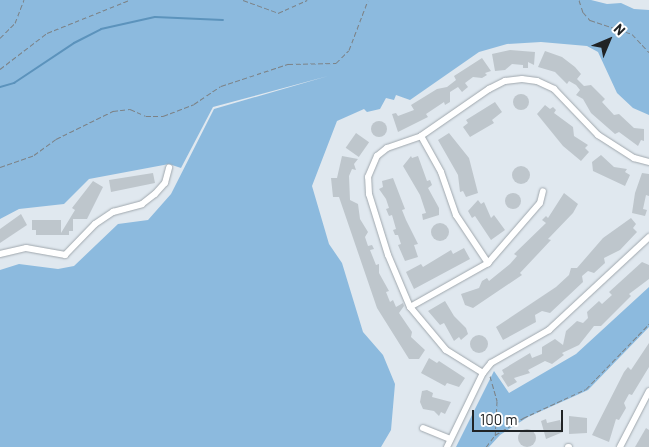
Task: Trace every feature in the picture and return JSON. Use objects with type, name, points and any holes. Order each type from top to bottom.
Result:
[{"type":"street","points":[[484,371],[446,350],[410,307],[388,255],[369,194],[368,177],[374,161],[387,148],[421,136],[488,89],[505,81],[522,79],[537,81],[554,89],[598,135],[634,158],[649,162]]},
{"type":"street","points":[[421,136],[441,172],[456,215],[488,263]]},
{"type":"street","points":[[0,254],[26,248],[65,255],[95,224],[113,212],[142,204],[155,194],[164,183],[169,168]]},
{"type":"street","points":[[410,307],[488,263],[540,203],[543,191]]},
{"type":"street","points":[[447,447],[484,371],[511,349],[549,330],[649,237]]},
{"type":"street","points":[[620,447],[649,391]]},
{"type":"street","points":[[423,428],[450,439]]},
{"type":"path","points":[[0,38],[15,24],[24,0]]},
{"type":"path","points":[[0,69],[47,33],[96,11],[129,0]]},
{"type":"path","points":[[244,0],[278,13],[307,0]]},
{"type":"path","points":[[0,167],[34,155],[56,139],[113,111],[130,109],[146,116],[163,116],[194,104],[221,86],[288,64],[336,63],[350,50],[368,0]]},
{"type":"path","points":[[579,0],[583,12],[590,20],[632,34],[649,52]]},
{"type":"path","points":[[486,447],[495,435],[546,406],[586,389],[649,324]]},
{"type":"path","points":[[484,371],[496,390],[495,435]]},
{"type":"shaded area","points":[[0,0],[591,0],[607,4],[621,3],[634,9],[649,10],[649,115],[633,108],[617,93],[598,52],[587,46],[541,42],[507,44],[479,52],[410,100],[396,95],[394,100],[386,98],[380,109],[367,112],[364,109],[337,121],[312,186],[329,244],[342,263],[363,332],[383,355],[395,384],[391,430],[381,447],[0,447],[0,270],[19,264],[58,269],[74,266],[118,224],[148,220],[171,194],[214,109],[328,76],[213,107],[181,168],[169,164],[89,179],[64,204],[19,209],[0,219]]},
{"type":"shaded area","points":[[649,287],[649,327],[588,390],[528,417],[500,435],[489,447],[456,447],[494,371],[509,393],[576,354]]},
{"type":"building","points":[[510,50],[535,52],[534,65],[528,62],[528,68],[523,68],[523,65],[512,64],[505,70],[495,71],[492,54]]},
{"type":"building","points":[[545,51],[562,57],[575,67],[581,74],[577,79],[584,86],[591,85],[605,99],[602,102],[614,115],[619,114],[634,128],[644,129],[644,141],[641,140],[638,146],[619,132],[615,134],[591,113],[583,99],[576,95],[580,90],[576,85],[569,81],[567,84],[555,72],[538,67]]},
{"type":"building","points":[[482,58],[491,71],[485,73],[487,75],[482,78],[473,77],[465,83],[468,87],[462,92],[458,87],[450,92],[450,102],[445,105],[444,102],[426,114],[428,117],[398,132],[392,114],[396,113],[398,116],[414,110],[411,105],[437,89],[447,87],[456,80],[454,76]]},
{"type":"building","points":[[518,94],[524,94],[529,99],[527,108],[518,110],[513,105],[513,99]]},
{"type":"building","points":[[495,102],[502,112],[492,120],[494,123],[470,137],[463,127],[468,123],[466,120]]},
{"type":"building","points":[[545,105],[550,109],[553,107],[556,110],[554,113],[573,127],[574,136],[588,145],[585,148],[589,152],[581,161],[563,146],[537,114]]},
{"type":"building","points":[[376,121],[382,121],[387,126],[385,135],[376,137],[371,132],[371,126]]},
{"type":"building","points":[[356,133],[369,142],[359,157],[346,148]]},
{"type":"building","points":[[449,133],[469,158],[478,193],[466,197],[463,191],[460,192],[458,175],[438,140]]},
{"type":"building","points":[[601,155],[614,167],[627,169],[625,172],[630,175],[625,186],[593,171],[592,162]]},
{"type":"building","points":[[342,156],[358,159],[354,164],[356,170],[352,169],[349,176],[350,200],[358,204],[360,219],[368,232],[365,237],[368,246],[372,245],[374,249],[370,250],[376,265],[379,264],[379,273],[389,291],[386,292],[390,302],[393,300],[396,307],[403,303],[404,306],[399,313],[412,332],[411,337],[425,350],[419,359],[409,359],[377,308],[339,197],[333,197],[331,178],[337,178]]},
{"type":"building","points":[[411,156],[412,158],[418,156],[427,181],[430,180],[432,185],[428,188],[439,208],[439,215],[423,220],[422,214],[426,213],[420,195],[403,166]]},
{"type":"building","points":[[517,166],[525,166],[530,171],[528,182],[517,184],[512,179],[512,171]]},
{"type":"building","points":[[153,173],[155,183],[111,192],[109,180]]},
{"type":"building","points":[[642,173],[649,174],[649,196],[646,195],[643,209],[647,210],[645,216],[632,213],[635,193]]},
{"type":"building","points":[[393,178],[405,209],[402,210],[418,244],[414,245],[418,257],[405,261],[398,245],[401,244],[398,235],[395,235],[393,230],[396,229],[392,215],[389,216],[386,209],[389,208],[386,199],[379,189],[383,187],[382,181]]},
{"type":"building","points":[[93,181],[103,187],[87,219],[73,219],[73,231],[69,231],[69,235],[36,235],[36,230],[32,230],[32,220],[61,220],[61,233],[75,210],[72,208]]},
{"type":"building","points":[[510,193],[516,193],[521,198],[519,207],[510,209],[505,204],[505,198]]},
{"type":"building","points":[[564,193],[578,204],[573,213],[548,239],[551,240],[520,273],[522,275],[473,308],[465,305],[461,294],[479,288],[482,281],[487,278],[489,281],[510,264],[517,256],[514,254],[546,223],[542,220],[546,216],[548,218]]},
{"type":"building","points":[[478,200],[481,204],[484,202],[491,218],[494,215],[505,230],[491,240],[475,216],[472,218],[468,211]]},
{"type":"building","points":[[21,214],[27,225],[0,243],[0,229]]},
{"type":"building","points":[[631,218],[636,224],[633,228],[637,232],[620,250],[604,258],[605,263],[594,273],[588,271],[582,276],[583,282],[550,313],[542,311],[535,315],[536,322],[503,340],[496,327],[556,287],[569,275],[571,268],[577,268],[603,238]]},
{"type":"building","points":[[436,223],[444,223],[449,228],[447,239],[436,241],[431,236],[431,228]]},
{"type":"building","points":[[464,248],[470,259],[414,289],[406,272],[421,264],[423,267],[451,250],[453,254]]},
{"type":"building","points":[[642,262],[649,265],[649,279],[629,294],[631,296],[601,326],[594,326],[579,345],[562,353],[564,355],[552,364],[545,361],[528,370],[530,373],[514,378],[517,382],[508,387],[501,376],[504,374],[502,370],[530,353],[532,358],[542,354],[542,347],[555,339],[563,345],[566,331],[577,321],[583,323],[588,318],[587,312],[599,301],[602,304],[612,295],[609,292]]},
{"type":"building","points":[[445,301],[454,316],[466,328],[468,334],[461,340],[459,337],[454,341],[444,323],[440,325],[428,311]]},
{"type":"building","points":[[475,335],[483,335],[488,340],[486,351],[475,353],[470,348],[470,340]]},
{"type":"building","points":[[649,343],[649,367],[632,395],[629,394],[624,403],[626,408],[619,420],[616,419],[609,442],[592,435],[624,372],[628,367],[631,370]]},
{"type":"building","points":[[429,358],[437,363],[439,361],[465,378],[459,387],[447,383],[445,386],[421,373]]},
{"type":"building","points":[[427,390],[433,393],[432,397],[451,402],[445,414],[441,412],[439,416],[434,411],[423,409],[420,402],[422,391]]},
{"type":"building","points":[[569,416],[587,418],[587,433],[569,434]]},
{"type":"building","points":[[546,419],[547,423],[560,420],[563,432],[546,439],[541,421]]},
{"type":"building","points":[[646,428],[649,430],[649,447],[635,447]]},
{"type":"building","points":[[527,429],[533,432],[536,438],[533,444],[527,447],[521,444],[518,438],[521,432]]},
{"type":"waterway","points":[[0,87],[14,83],[74,43],[101,29],[155,17],[223,20]]}]
